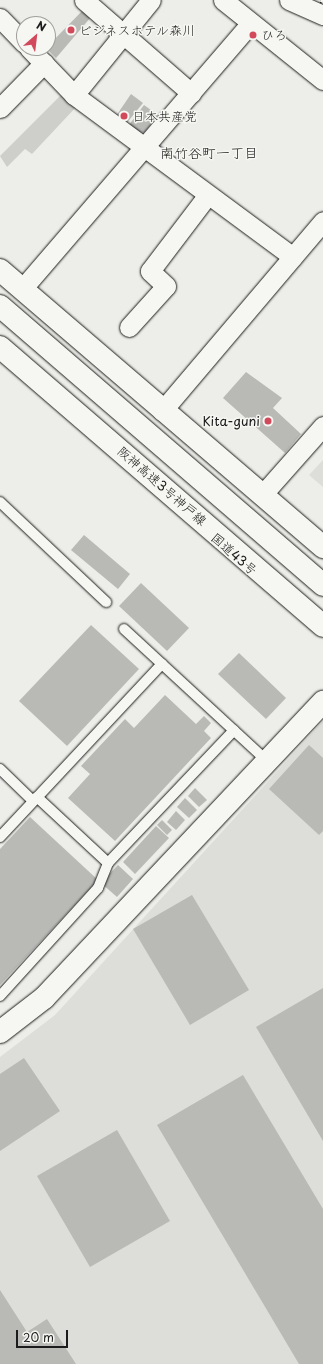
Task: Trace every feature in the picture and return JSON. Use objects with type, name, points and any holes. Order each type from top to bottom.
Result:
[{"type":"main road","points":[[0,270],[162,411],[323,547]]},
{"type":"main road","points":[[0,306],[323,585]]},
{"type":"main road","name":"阪神高速3号神戸線","points":[[0,347],[323,626]]},
{"type":"main road","name":"国道43号","points":[[0,352],[323,631]]},
{"type":"main road","points":[[0,1032],[44,998],[323,702]]},
{"type":"street","points":[[84,0],[191,93]]},
{"type":"street","points":[[74,95],[151,0]]},
{"type":"street","points":[[223,0],[323,80]]},
{"type":"street","points":[[289,0],[323,15]]},
{"type":"street","points":[[0,18],[16,35]]},
{"type":"street","points":[[22,289],[251,23]]},
{"type":"street","points":[[37,56],[74,95],[145,147],[207,196],[293,257]]},
{"type":"street","points":[[0,108],[44,63]]},
{"type":"street","points":[[129,327],[166,286],[150,271],[207,196]]},
{"type":"street","points":[[162,411],[323,220]]},
{"type":"street","points":[[262,495],[323,426]]},
{"type":"lane","points":[[0,502],[106,602]]},
{"type":"lane","points":[[124,629],[267,761]]},
{"type":"lane","points":[[0,837],[162,664]]},
{"type":"lane","points":[[0,996],[98,888],[108,863],[234,730]]},
{"type":"lane","points":[[0,770],[108,863]]},
{"type":"shaded area","points":[[63,93],[77,106],[32,154],[25,149],[7,167],[0,156]]},
{"type":"shaded area","points":[[323,460],[323,487],[309,475]]},
{"type":"shaded area","points":[[323,721],[323,1364],[0,1364],[0,1057],[55,1015]]},
{"type":"building","name":"ビジネスホテル森川","points":[[84,9],[91,17],[56,58],[54,56],[56,56],[56,38]]},
{"type":"building","points":[[131,94],[143,103],[126,124],[116,116]]},
{"type":"building","points":[[144,105],[158,115],[145,132],[139,133],[129,125]]},
{"type":"building","name":"Kita-guni","points":[[246,372],[282,398],[273,408],[301,434],[285,453],[223,398]]},
{"type":"building","points":[[84,535],[130,574],[118,589],[71,550]]},
{"type":"building","points":[[141,583],[189,628],[167,651],[119,606]]},
{"type":"building","points":[[91,625],[139,669],[67,746],[19,701]]},
{"type":"building","points":[[239,653],[286,698],[266,719],[218,674]]},
{"type":"building","points":[[165,695],[196,724],[204,716],[211,723],[204,731],[211,738],[115,841],[68,798],[90,774],[81,766],[125,719],[134,728]]},
{"type":"building","points":[[309,745],[323,758],[323,831],[319,835],[269,789]]},
{"type":"building","points":[[195,788],[207,800],[199,807],[188,796]]},
{"type":"building","points":[[185,798],[197,810],[189,818],[177,807]]},
{"type":"building","points":[[176,811],[185,820],[176,830],[167,822]]},
{"type":"building","points":[[30,817],[98,880],[0,985],[0,849]]},
{"type":"building","points":[[162,820],[172,830],[167,835],[157,825]]},
{"type":"building","points":[[156,826],[169,838],[135,874],[123,862]]},
{"type":"building","points":[[118,865],[133,879],[117,897],[101,883]]},
{"type":"building","points":[[192,895],[249,990],[190,1025],[133,929]]},
{"type":"building","points":[[323,988],[323,1141],[256,1027]]},
{"type":"building","points":[[24,1058],[60,1111],[0,1151],[0,1074]]},
{"type":"building","points":[[243,1075],[323,1209],[323,1364],[299,1364],[157,1125]]},
{"type":"building","points":[[117,1130],[170,1221],[90,1267],[37,1176]]},
{"type":"building","points":[[0,1290],[27,1332],[47,1319],[76,1364],[0,1364]]},
{"type":"place","name":"ビジネスホテル森川","points":[[71,30]]},
{"type":"place","name":"ひろ","points":[[253,35]]},
{"type":"place","name":"日本共産党","points":[[124,116]]},
{"type":"place","name":"Kita-guni","points":[[268,421]]},
{"type":"district","name":"南竹谷町一丁目","points":[[209,153]]}]
